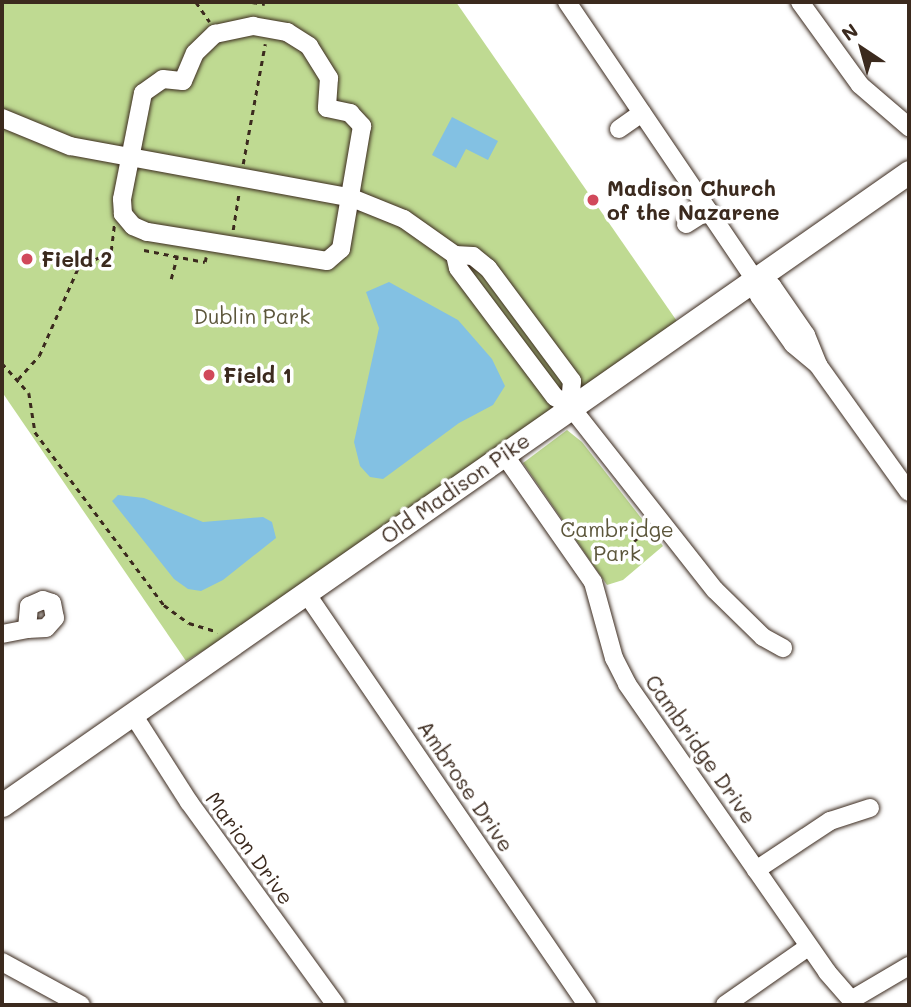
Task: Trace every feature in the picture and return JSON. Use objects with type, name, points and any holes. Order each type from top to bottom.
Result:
[{"type":"main road","name":"Old Madison Pike","points":[[2,804],[909,172]]},
{"type":"street","points":[[567,2],[754,278],[759,296],[793,344],[818,365],[909,492]]},
{"type":"street","points":[[800,2],[860,85],[909,127]]},
{"type":"street","points":[[246,26],[280,30],[303,40],[324,65],[330,85],[327,108],[351,113],[361,123],[352,198],[341,249],[332,259],[316,263],[133,226],[122,204],[142,98],[150,85],[163,79],[183,81],[195,53],[215,34],[246,26]]},
{"type":"street","points":[[619,129],[642,113]]},
{"type":"street","points":[[2,118],[46,139],[352,198],[404,219],[455,255],[473,256],[494,275],[572,382],[570,407],[715,590],[763,637],[783,648]]},
{"type":"street","points":[[686,224],[708,210]]},
{"type":"street","name":"Cambridge Drive","points":[[503,453],[593,582],[614,658],[627,684],[808,947],[850,1000],[909,966]]},
{"type":"street","name":"Ambrose Drive","points":[[306,593],[587,1005]]},
{"type":"street","points":[[3,636],[27,629]]},
{"type":"street","name":"Marion Drive","points":[[132,713],[189,802],[336,1005]]},
{"type":"street","points":[[756,870],[830,821],[870,808]]},
{"type":"street","points":[[725,1005],[808,947]]},
{"type":"street","points":[[2,962],[81,1005]]},
{"type":"path","points":[[252,2],[265,4]]},
{"type":"path","points":[[18,379],[39,356],[78,268],[111,251],[115,242],[113,218]]},
{"type":"path","points":[[170,279],[177,256]]},
{"type":"path","points":[[2,363],[29,393],[35,432],[164,605],[189,623],[222,633]]},
{"type":"path","points":[[634,541],[646,531]]},
{"type":"green space","name":"Dublin Park","points":[[2,2],[456,2],[681,327],[258,618],[186,661],[2,392]]},
{"type":"green space","name":"Cambridge Park","points":[[567,430],[582,442],[663,546],[623,580],[607,585],[523,463]]},
{"type":"water","points":[[452,117],[498,141],[488,160],[466,149],[456,168],[432,155]]},
{"type":"water","points":[[389,282],[458,320],[492,359],[505,386],[493,405],[459,423],[383,479],[370,477],[360,466],[354,442],[379,328],[366,292]]},
{"type":"water","points":[[118,495],[144,498],[203,522],[263,517],[272,522],[276,538],[223,580],[201,591],[188,589],[174,579],[112,501]]},
{"type":"place","name":"Madison Church of the Nazarene","points":[[593,200]]},
{"type":"place","name":"Field 2","points":[[27,259]]},
{"type":"place","name":"Field 1","points":[[209,375]]}]
